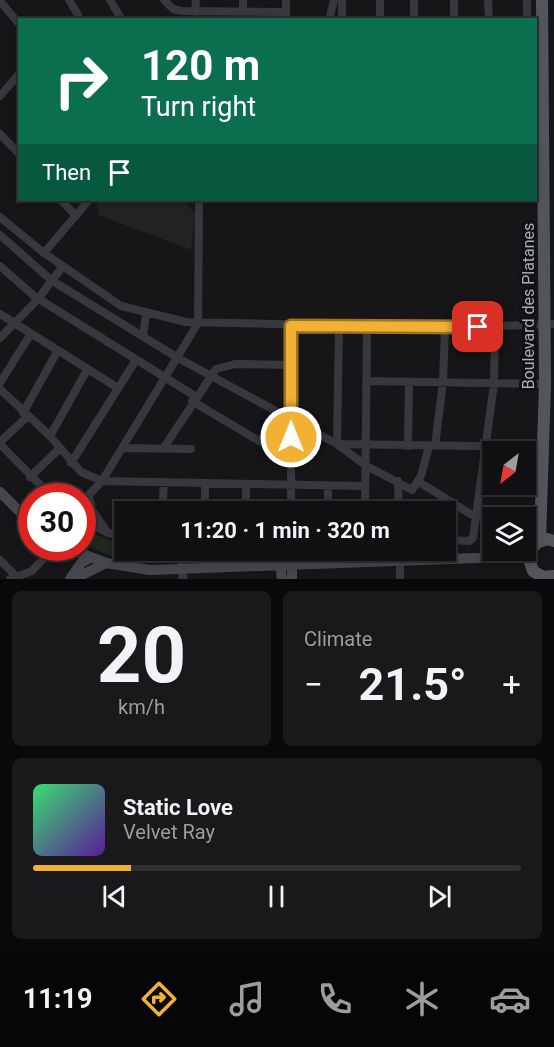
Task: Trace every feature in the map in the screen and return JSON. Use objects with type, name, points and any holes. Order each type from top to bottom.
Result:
[{"type":"main road","name":"Boulevard des Platanes","points":[[540,540],[544,447],[550,416],[545,384],[549,325],[548,71],[539,47],[542,0]]},
{"type":"main road","points":[[0,492],[18,510]]},
{"type":"main road","points":[[536,543],[540,540],[554,541]]},
{"type":"main road","points":[[456,555],[482,556]]},
{"type":"main road","points":[[96,560],[130,569],[182,574],[328,561]]},
{"type":"main road","points":[[74,561],[75,577]]},
{"type":"main road","points":[[75,577],[90,568],[92,561]]},
{"type":"main road","points":[[530,561],[536,575],[554,576]]},
{"type":"main road","points":[[75,577],[106,563]]},
{"type":"main road","points":[[292,564],[292,579]]},
{"type":"main road","points":[[280,565],[282,579]]},
{"type":"street","points":[[69,0],[80,18]]},
{"type":"street","points":[[110,0],[121,18]]},
{"type":"street","points":[[164,0],[173,9],[195,12],[243,12],[286,16],[286,0]]},
{"type":"street","points":[[195,12],[196,0]]},
{"type":"street","points":[[243,0],[243,12]]},
{"type":"street","points":[[329,18],[330,6],[334,0]]},
{"type":"street","points":[[342,0],[342,18]]},
{"type":"street","points":[[380,0],[380,18]]},
{"type":"street","points":[[414,0],[414,18]]},
{"type":"street","points":[[454,0],[454,18]]},
{"type":"street","points":[[488,0],[489,18]]},
{"type":"street","points":[[527,0],[527,18]]},
{"type":"street","points":[[0,1],[18,23]]},
{"type":"street","points":[[0,96],[18,75]]},
{"type":"street","points":[[0,134],[18,153]]},
{"type":"street","points":[[62,201],[76,216]]},
{"type":"street","points":[[44,253],[89,201]]},
{"type":"street","points":[[96,488],[123,448],[198,323],[199,201]]},
{"type":"street","points":[[0,216],[44,253],[103,295],[121,306],[146,315],[198,323],[291,326],[445,328],[549,325]]},
{"type":"street","points":[[0,235],[51,280],[209,376],[337,444],[365,465],[412,490],[418,482],[432,446],[443,382],[445,328]]},
{"type":"street","points":[[0,266],[38,298],[165,378],[194,399],[266,445],[291,452]]},
{"type":"street","points":[[0,338],[14,326],[63,266]]},
{"type":"street","points":[[0,314],[14,326],[118,388]]},
{"type":"street","points":[[143,336],[146,315]]},
{"type":"street","points":[[291,326],[291,501]]},
{"type":"street","points":[[337,444],[339,326]]},
{"type":"street","points":[[485,441],[494,384],[495,326]]},
{"type":"street","points":[[365,501],[367,327]]},
{"type":"street","points":[[0,383],[30,335]]},
{"type":"street","points":[[37,483],[0,443],[25,415],[57,352]]},
{"type":"street","points":[[71,463],[136,360]]},
{"type":"street","points":[[162,449],[209,376],[224,366],[291,364]]},
{"type":"street","points":[[50,436],[87,370]]},
{"type":"street","points":[[367,381],[545,384]]},
{"type":"street","points":[[408,446],[409,382]]},
{"type":"street","points":[[0,388],[25,415],[50,436],[71,463],[81,472],[102,481],[365,486]]},
{"type":"street","points":[[337,444],[482,447]]},
{"type":"street","points":[[536,447],[544,447]]},
{"type":"street","points":[[123,448],[191,449]]},
{"type":"street","points":[[30,477],[59,449]]},
{"type":"street","points":[[456,540],[469,541],[473,538],[482,467]]},
{"type":"street","points":[[398,481],[399,501]]},
{"type":"street","points":[[418,482],[477,518]]},
{"type":"street","points":[[163,501],[164,483]]},
{"type":"street","points":[[205,484],[205,501]]},
{"type":"street","points":[[246,485],[246,501]]},
{"type":"street","points":[[328,486],[328,501]]},
{"type":"street","points":[[96,516],[108,533]]},
{"type":"street","points":[[96,527],[114,534]]},
{"type":"street","points":[[0,560],[16,578],[32,571],[41,561]]},
{"type":"street","points":[[400,561],[400,579]]},
{"type":"shaded area","points":[[98,201],[184,201],[195,213],[191,250],[99,215],[96,203]]},
{"type":"shaded area","points":[[96,535],[114,541],[114,557],[96,550]]},
{"type":"route","points":[[291,437],[291,326],[478,327]]}]
